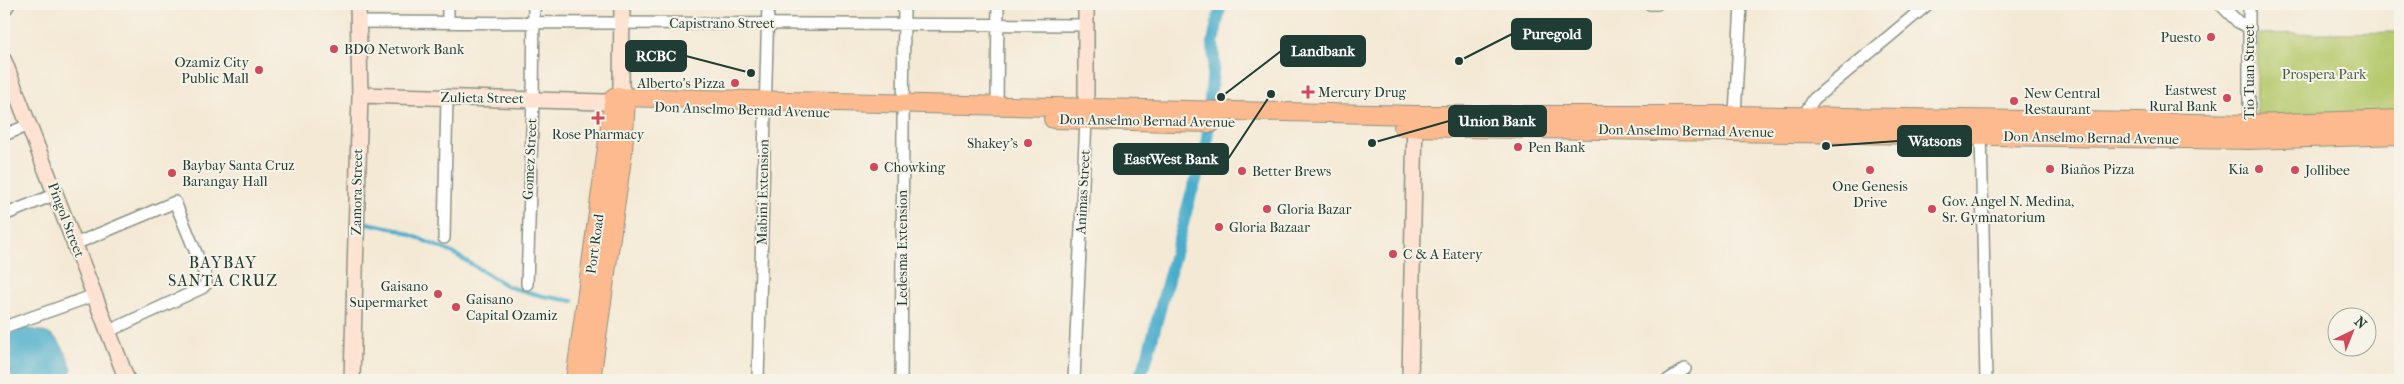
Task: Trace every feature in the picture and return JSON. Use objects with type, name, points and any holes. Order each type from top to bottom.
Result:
[{"type":"main road","name":"Don Anselmo Bernad Avenue","points":[[617,100],[765,106],[1415,121],[1806,124],[2400,135]]},
{"type":"main road","name":"Port Road","points":[[591,380],[595,298],[617,100]]},
{"type":"main road","name":"Don Anselmo Bernad Avenue","points":[[903,109],[997,105],[1087,114]]},
{"type":"main road","name":"Don Anselmo Bernad Avenue","points":[[1601,123],[1735,115],[1806,124]]},
{"type":"main road","name":"Don Anselmo Bernad Avenue","points":[[2249,132],[2400,119]]},
{"type":"main road","name":"Port Road","points":[[575,380],[595,298]]},
{"type":"street","points":[[4,8],[7,4]]},
{"type":"street","name":"Zamora Street","points":[[352,380],[360,95],[358,4]]},
{"type":"street","points":[[448,4],[448,22]]},
{"type":"street","name":"Gomez Street","points":[[527,284],[534,4]]},
{"type":"street","points":[[617,100],[622,4]]},
{"type":"street","name":"Mabini Extension","points":[[758,380],[768,4]]},
{"type":"street","name":"Ledesma Extension","points":[[901,380],[904,4]]},
{"type":"street","points":[[997,105],[998,4]]},
{"type":"street","name":"Animas Street","points":[[1074,380],[1087,114],[1086,4]]},
{"type":"street","points":[[1650,4],[1657,4]]},
{"type":"street","points":[[1735,115],[1741,4]]},
{"type":"street","points":[[1806,124],[1809,104],[1814,99],[1928,4]]},
{"type":"street","points":[[2220,4],[2238,22],[2250,28]]},
{"type":"street","name":"Tio Tuan Street","points":[[2249,4],[2249,132]]},
{"type":"street","name":"Capistrano Street","points":[[358,22],[1086,25]]},
{"type":"street","name":"Pingol Street","points":[[4,62],[127,380]]},
{"type":"street","name":"Zulieta Street","points":[[360,95],[617,100]]},
{"type":"street","points":[[444,238],[446,97]]},
{"type":"street","points":[[1410,380],[1415,121]]},
{"type":"street","points":[[4,136],[29,125]]},
{"type":"street","points":[[1981,128],[1986,380]]},
{"type":"street","points":[[4,215],[56,194]]},
{"type":"street","points":[[76,244],[175,202],[206,277],[206,284],[202,288],[108,331]]},
{"type":"street","points":[[4,327],[95,295]]},
{"type":"street","points":[[1668,380],[1684,369]]},
{"type":"green space","name":"Prospera Park","points":[[2400,32],[2400,112],[2256,117],[2258,34]]},
{"type":"water","points":[[23,328],[43,332],[60,343],[72,368],[68,380],[4,380],[4,336]]},
{"type":"waterway","points":[[1210,99],[1214,62],[1213,42],[1221,4]]},
{"type":"waterway","points":[[1138,380],[1147,358],[1191,194],[1205,155],[1208,130]]},
{"type":"waterway","points":[[362,222],[397,229],[453,253],[509,287],[543,296],[573,301]]},
{"type":"place","name":"Puesto","points":[[2211,37]]},
{"type":"place","name":"BDO Network Bank","points":[[334,49]]},
{"type":"place","name":"Puregold","points":[[1459,61]]},
{"type":"place","name":"Ozamiz City Public Mall","points":[[259,70]]},
{"type":"place","name":"RCBC","points":[[751,73]]},
{"type":"place","name":"Alberto's Pizza","points":[[735,83]]},
{"type":"place","name":"Mercury Drug","points":[[1308,92]]},
{"type":"place","name":"EastWest Bank","points":[[1271,94]]},
{"type":"place","name":"Landbank","points":[[1221,97]]},
{"type":"place","name":"Eastwest Rural Bank","points":[[2227,98]]},
{"type":"place","name":"New Central Restaurant","points":[[2014,101]]},
{"type":"place","name":"Rose Pharmacy","points":[[598,118]]},
{"type":"place","name":"Shakey's","points":[[1028,143]]},
{"type":"place","name":"Union Bank","points":[[1372,143]]},
{"type":"place","name":"Watsons","points":[[1826,146]]},
{"type":"place","name":"Pen Bank","points":[[1518,147]]},
{"type":"place","name":"Chowking","points":[[874,167]]},
{"type":"place","name":"Biaños Pizza","points":[[2050,169]]},
{"type":"place","name":"Kia","points":[[2259,169]]},
{"type":"place","name":"One Genesis Drive","points":[[1870,170]]},
{"type":"place","name":"Jollibee","points":[[2295,170]]},
{"type":"place","name":"Better Brews","points":[[1242,171]]},
{"type":"place","name":"Baybay Santa Cruz Barangay Hall","points":[[172,173]]},
{"type":"place","name":"Gloria Bazar","points":[[1267,209]]},
{"type":"place","name":"Gov. Angel N. Medina, Sr. Gymnatorium","points":[[1932,209]]},
{"type":"place","name":"Gloria Bazaar","points":[[1219,227]]},
{"type":"place","name":"C & A Eatery","points":[[1393,254]]},
{"type":"place","name":"Gaisano Supermarket","points":[[438,294]]},
{"type":"place","name":"Gaisano Capital Ozamiz","points":[[456,307]]},
{"type":"district","name":"BAYBAY SANTA CRUZ","points":[[223,271]]}]
